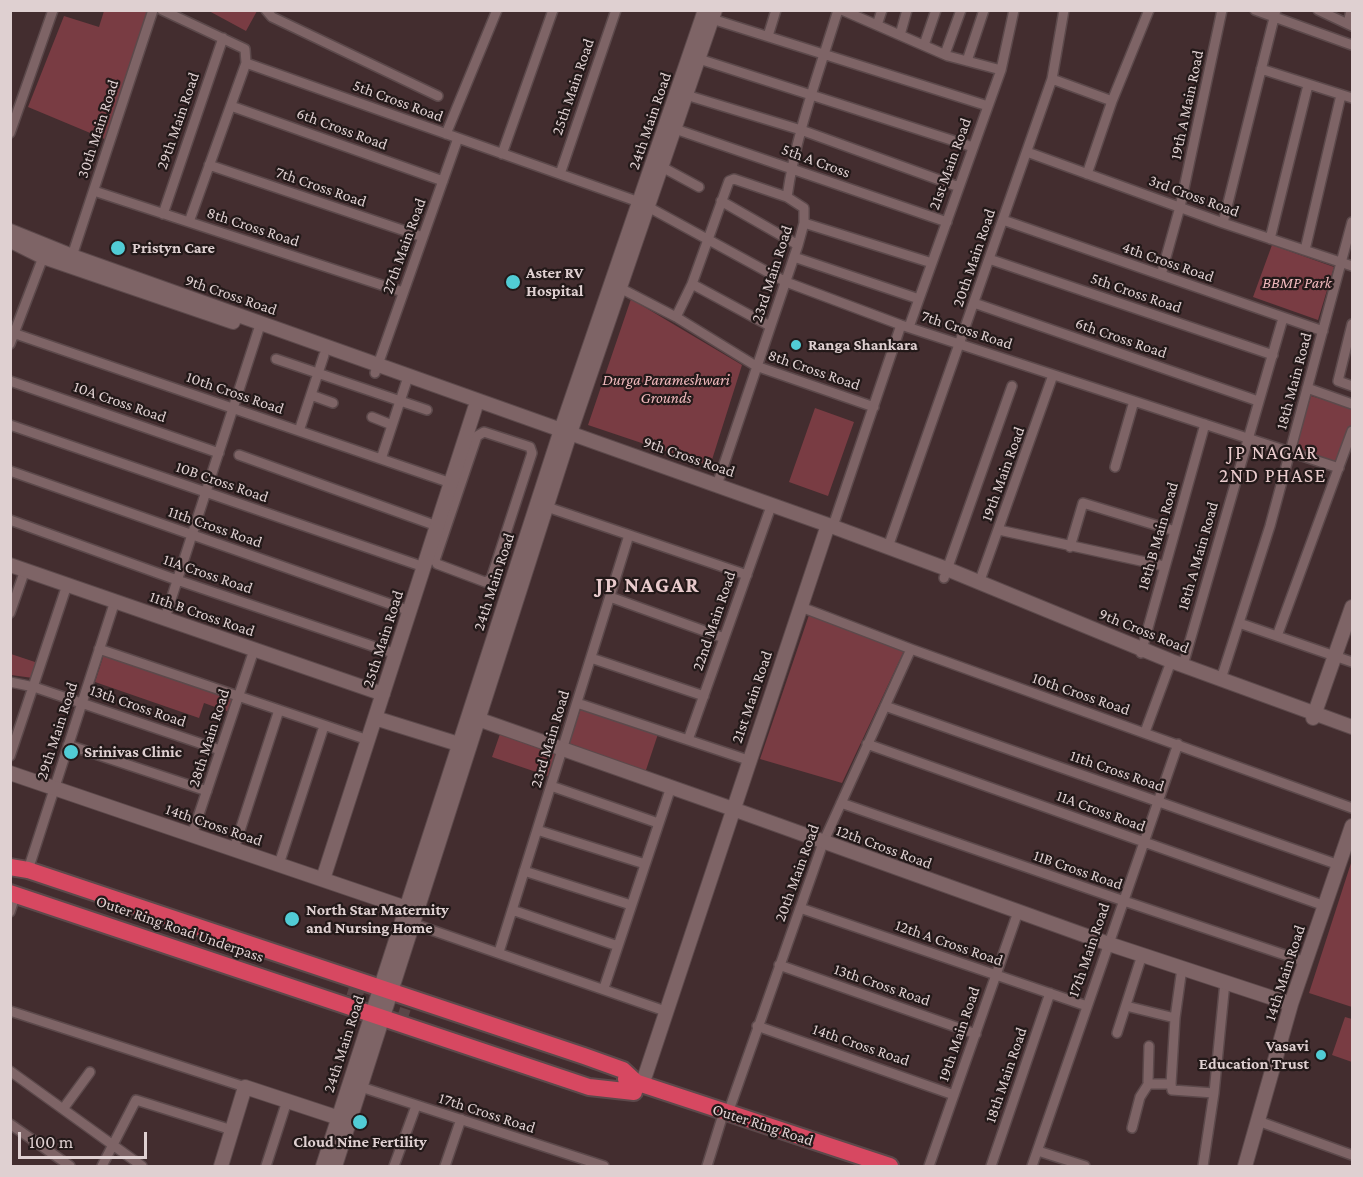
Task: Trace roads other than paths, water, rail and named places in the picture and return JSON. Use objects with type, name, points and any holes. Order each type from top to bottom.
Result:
[{"type":"highway","points":[[10,867],[28,870],[623,1070],[637,1087]]},
{"type":"highway","name":"Outer Ring Road Underpass","points":[[10,872],[347,992],[12,896]]},
{"type":"highway","points":[[12,896],[589,1088],[637,1087]]},
{"type":"highway","points":[[410,1012],[637,1087]]},
{"type":"highway","name":"Outer Ring Road","points":[[637,1087],[857,1167]]},
{"type":"highway","name":"Outer Ring Road","points":[[724,1117],[890,1167]]},
{"type":"main road","name":"24th Main Road","points":[[473,718],[547,507],[564,435],[620,288],[643,205],[662,167],[699,59],[711,13]]},
{"type":"main road","name":"24th Main Road","points":[[386,990],[406,908],[464,746],[522,551],[711,13]]},
{"type":"main road","name":"9th Cross Road","points":[[10,231],[45,252],[72,256],[260,327],[324,355],[376,369],[406,383],[475,408],[717,485],[1176,666],[1353,727]]},
{"type":"main road","name":"9th Cross Road","points":[[10,241],[564,435],[769,512],[888,547],[945,574],[980,583],[1141,652]]},
{"type":"main road","name":"25th Main Road","points":[[323,879],[423,567],[456,476],[475,408]]},
{"type":"main road","name":"21st Main Road","points":[[637,1087],[665,1011],[828,528]]},
{"type":"main road","name":"11th B Cross Road","points":[[10,565],[383,694]]},
{"type":"main road","points":[[1313,715],[1353,607]]},
{"type":"main road","name":"9th Cross Road","points":[[1176,666],[1221,679],[1353,733]]},
{"type":"main road","points":[[375,718],[464,746]]},
{"type":"main road","name":"12th Cross Road","points":[[473,718],[1109,944],[1291,1004]]},
{"type":"main road","name":"24th Main Road","points":[[335,1167],[344,1120],[386,990],[414,924],[464,746]]},
{"type":"main road","name":"14th Cross Road","points":[[10,773],[406,908]]},
{"type":"main road","name":"14th Main Road","points":[[1245,1167],[1291,1004],[1353,826]]},
{"type":"main road","name":"24th Main Road","points":[[322,1167],[361,1087],[377,1017]]},
{"type":"main road","points":[[221,1167],[245,1087],[344,1120]]},
{"type":"street","points":[[10,133],[53,10]]},
{"type":"street","name":"30th Main Road","points":[[72,256],[153,10]]},
{"type":"street","points":[[162,10],[245,49],[246,63],[189,222]]},
{"type":"street","points":[[266,10],[272,17],[438,96]]},
{"type":"street","points":[[447,134],[497,10]]},
{"type":"street","points":[[502,154],[553,10]]},
{"type":"street","name":"25th Main Road","points":[[560,174],[616,10]]},
{"type":"street","points":[[768,36],[776,10]]},
{"type":"street","points":[[676,317],[692,284],[729,181],[734,179],[787,197],[791,167],[801,130],[840,10],[945,54],[1001,70]]},
{"type":"street","points":[[867,21],[871,10]]},
{"type":"street","points":[[877,25],[882,10]]},
{"type":"street","points":[[900,35],[908,10]]},
{"type":"street","points":[[924,45],[936,10]]},
{"type":"street","points":[[945,54],[961,10]]},
{"type":"street","points":[[967,61],[984,10]]},
{"type":"street","name":"21st Main Road","points":[[828,528],[835,520],[874,407],[905,326],[919,299],[974,147],[1001,70],[1014,10]]},
{"type":"street","name":"20th Main Road","points":[[888,547],[1052,79],[1064,10]]},
{"type":"street","points":[[1087,174],[1112,101],[1149,10]]},
{"type":"street","name":"19th A Main Road","points":[[1161,275],[1180,207],[1222,10]]},
{"type":"street","points":[[1255,10],[1275,14],[1353,45]]},
{"type":"street","points":[[1318,10],[1350,25],[1351,10]]},
{"type":"street","points":[[711,13],[824,55],[988,106]]},
{"type":"street","points":[[1223,223],[1275,14]]},
{"type":"street","name":"29th Main Road","points":[[163,214],[223,38]]},
{"type":"street","points":[[699,59],[974,147]]},
{"type":"street","name":"5th Cross Road","points":[[246,63],[643,205]]},
{"type":"street","points":[[1261,69],[1353,99]]},
{"type":"street","points":[[1052,79],[1112,101]]},
{"type":"street","points":[[1270,239],[1308,85]]},
{"type":"street","points":[[1305,250],[1341,94]]},
{"type":"street","points":[[686,95],[801,130],[959,187]]},
{"type":"street","name":"6th Cross Road","points":[[231,106],[443,181]]},
{"type":"street","name":"5th A Cross","points":[[675,129],[947,222]]},
{"type":"street","name":"27th Main Road","points":[[376,369],[458,138]]},
{"type":"street","name":"3rd Cross Road","points":[[1027,152],[1223,223],[1353,266]]},
{"type":"street","name":"7th Cross Road","points":[[209,165],[423,237]]},
{"type":"street","points":[[662,167],[699,187]]},
{"type":"street","name":"8th Cross Road","points":[[94,191],[403,292]]},
{"type":"street","name":"23rd Main Road","points":[[717,485],[804,223],[804,208],[787,197]]},
{"type":"street","points":[[721,201],[798,245]]},
{"type":"street","name":"7th Cross Road","points":[[643,205],[786,282],[905,326],[1339,468]]},
{"type":"street","name":"4th Cross Road","points":[[1003,220],[1323,331]]},
{"type":"street","name":"18th Main Road","points":[[1221,679],[1265,542],[1353,222]]},
{"type":"street","points":[[804,223],[932,263]]},
{"type":"street","points":[[10,344],[45,252]]},
{"type":"street","points":[[794,257],[919,299]]},
{"type":"street","name":"5th Cross Road","points":[[989,259],[1273,355]]},
{"type":"street","points":[[692,284],[770,326]]},
{"type":"street","name":"8th Cross Road","points":[[620,288],[676,317],[756,366],[874,407]]},
{"type":"street","name":"6th Cross Road","points":[[974,303],[1258,401]]},
{"type":"street","name":"18th A Main Road","points":[[1176,666],[1273,355],[1282,318]]},
{"type":"street","points":[[1353,324],[1338,381],[1353,386]]},
{"type":"street","points":[[165,618],[260,327]]},
{"type":"street","name":"10th Cross Road","points":[[13,332],[381,459],[456,476]]},
{"type":"street","points":[[299,431],[324,355]]},
{"type":"street","points":[[276,359],[427,410]]},
{"type":"street","name":"19th Main Road","points":[[980,583],[1053,375]]},
{"type":"street","name":"10A Cross Road","points":[[10,381],[219,453]]},
{"type":"street","points":[[381,459],[406,383]]},
{"type":"street","points":[[945,574],[1012,386]]},
{"type":"street","points":[[1307,388],[1353,404]]},
{"type":"street","points":[[311,395],[333,403]]},
{"type":"street","points":[[1115,467],[1134,401]]},
{"type":"street","points":[[372,417],[392,425]]},
{"type":"street","name":"18th B Main Road","points":[[1141,652],[1205,424]]},
{"type":"street","name":"10B Cross Road","points":[[10,425],[423,567]]},
{"type":"street","points":[[484,432],[530,447],[532,453],[502,544],[489,581],[485,582],[435,563],[456,476],[477,436],[484,432]]},
{"type":"street","points":[[1277,636],[1353,432]]},
{"type":"street","points":[[239,455],[437,526]]},
{"type":"street","name":"11th Cross Road","points":[[10,471],[410,611]]},
{"type":"street","points":[[1071,547],[1083,503],[1174,531]]},
{"type":"street","points":[[547,507],[747,575]]},
{"type":"street","name":"22nd Main Road","points":[[688,740],[769,512]]},
{"type":"street","name":"11A Cross Road","points":[[10,520],[177,580],[396,654]]},
{"type":"street","points":[[999,530],[1164,566]]},
{"type":"street","name":"23rd Main Road","points":[[499,952],[629,535]]},
{"type":"street","points":[[502,544],[522,551]]},
{"type":"street","points":[[10,613],[25,570]]},
{"type":"street","points":[[10,756],[68,585]]},
{"type":"street","points":[[610,597],[724,638]]},
{"type":"street","name":"29th Main Road","points":[[28,870],[115,601]]},
{"type":"street","name":"10th Cross Road","points":[[801,608],[910,650],[1353,808]]},
{"type":"street","points":[[1239,623],[1353,662]]},
{"type":"street","points":[[99,649],[368,740]]},
{"type":"street","name":"28th Main Road","points":[[192,835],[254,650]]},
{"type":"street","name":"20th Main Road","points":[[707,1167],[822,843],[910,650]]},
{"type":"street","points":[[591,658],[704,696]]},
{"type":"street","points":[[1145,732],[1176,666]]},
{"type":"street","name":"13th Cross Road","points":[[10,682],[82,702],[220,750]]},
{"type":"street","points":[[577,702],[748,760]]},
{"type":"street","name":"11th Cross Road","points":[[885,706],[1339,866]]},
{"type":"street","points":[[234,849],[279,710]]},
{"type":"street","points":[[279,864],[324,726]]},
{"type":"street","name":"11A Cross Road","points":[[867,744],[1325,906]]},
{"type":"street","name":"17th Main Road","points":[[1032,1167],[1178,744]]},
{"type":"street","points":[[68,745],[207,791]]},
{"type":"street","points":[[551,786],[658,823]]},
{"type":"street","points":[[604,988],[670,787]]},
{"type":"street","name":"11B Cross Road","points":[[840,803],[1306,962]]},
{"type":"street","points":[[537,830],[645,864]]},
{"type":"street","points":[[524,871],[631,905]]},
{"type":"street","name":"12th A Cross Road","points":[[800,908],[1088,1006]]},
{"type":"street","points":[[512,910],[618,946]]},
{"type":"street","name":"19th Main Road","points":[[929,1167],[1018,912]]},
{"type":"street","points":[[414,924],[665,1011]]},
{"type":"street","points":[[1117,1033],[1142,955]]},
{"type":"street","name":"13th Cross Road","points":[[779,965],[976,1034]]},
{"type":"street","points":[[1182,968],[1175,1018],[1172,1090],[1214,1093]]},
{"type":"street","points":[[1203,1167],[1214,1093],[1225,982]]},
{"type":"street","name":"18th Main Road","points":[[991,1167],[1050,993]]},
{"type":"street","points":[[1126,1006],[1175,1018]]},
{"type":"street","points":[[10,1011],[245,1087]]},
{"type":"street","name":"14th Cross Road","points":[[757,1026],[954,1095]]},
{"type":"street","points":[[1132,1128],[1140,1097],[1149,1083],[1149,1046]]},
{"type":"street","points":[[10,1071],[142,1167]]},
{"type":"street","points":[[63,1109],[90,1072]]},
{"type":"street","points":[[1149,1083],[1171,1084]]},
{"type":"street","name":"17th Cross Road","points":[[361,1087],[604,1167]]},
{"type":"street","points":[[102,1167],[134,1102],[138,1099],[232,1130]]},
{"type":"street","points":[[266,1167],[287,1101]]},
{"type":"street","points":[[394,1167],[416,1106]]},
{"type":"street","points":[[445,1167],[461,1119]]},
{"type":"street","points":[[1258,1121],[1353,1155]]},
{"type":"street","points":[[10,1124],[70,1167]]},
{"type":"street","points":[[1038,1151],[1085,1167]]},
{"type":"tunnel","points":[[349,987],[391,1000]]},
{"type":"tunnel","points":[[375,1007],[408,1018]]},
{"type":"place","name":"Pristyn Care","points":[[118,248]]},
{"type":"place","name":"Aster RV Hospital","points":[[513,282]]},
{"type":"place","name":"Ranga Shankara","points":[[796,345]]},
{"type":"place","name":"Srinivas Clinic","points":[[71,752]]},
{"type":"place","name":"North Star Maternity and Nursing Home","points":[[292,919]]},
{"type":"place","name":"Vasavi Education Trust","points":[[1321,1055]]},
{"type":"place","name":"Cloud Nine Fertility","points":[[360,1122]]},
{"type":"district","name":"JP NAGAR 2ND PHASE","points":[[1273,464]]},
{"type":"district","name":"JP NAGAR","points":[[648,585]]},
{"type":"park label","name":"BBMP Park","points":[[1297,283]]},
{"type":"park label","name":"Durga Parameshwari Grounds","points":[[666,389]]}]
